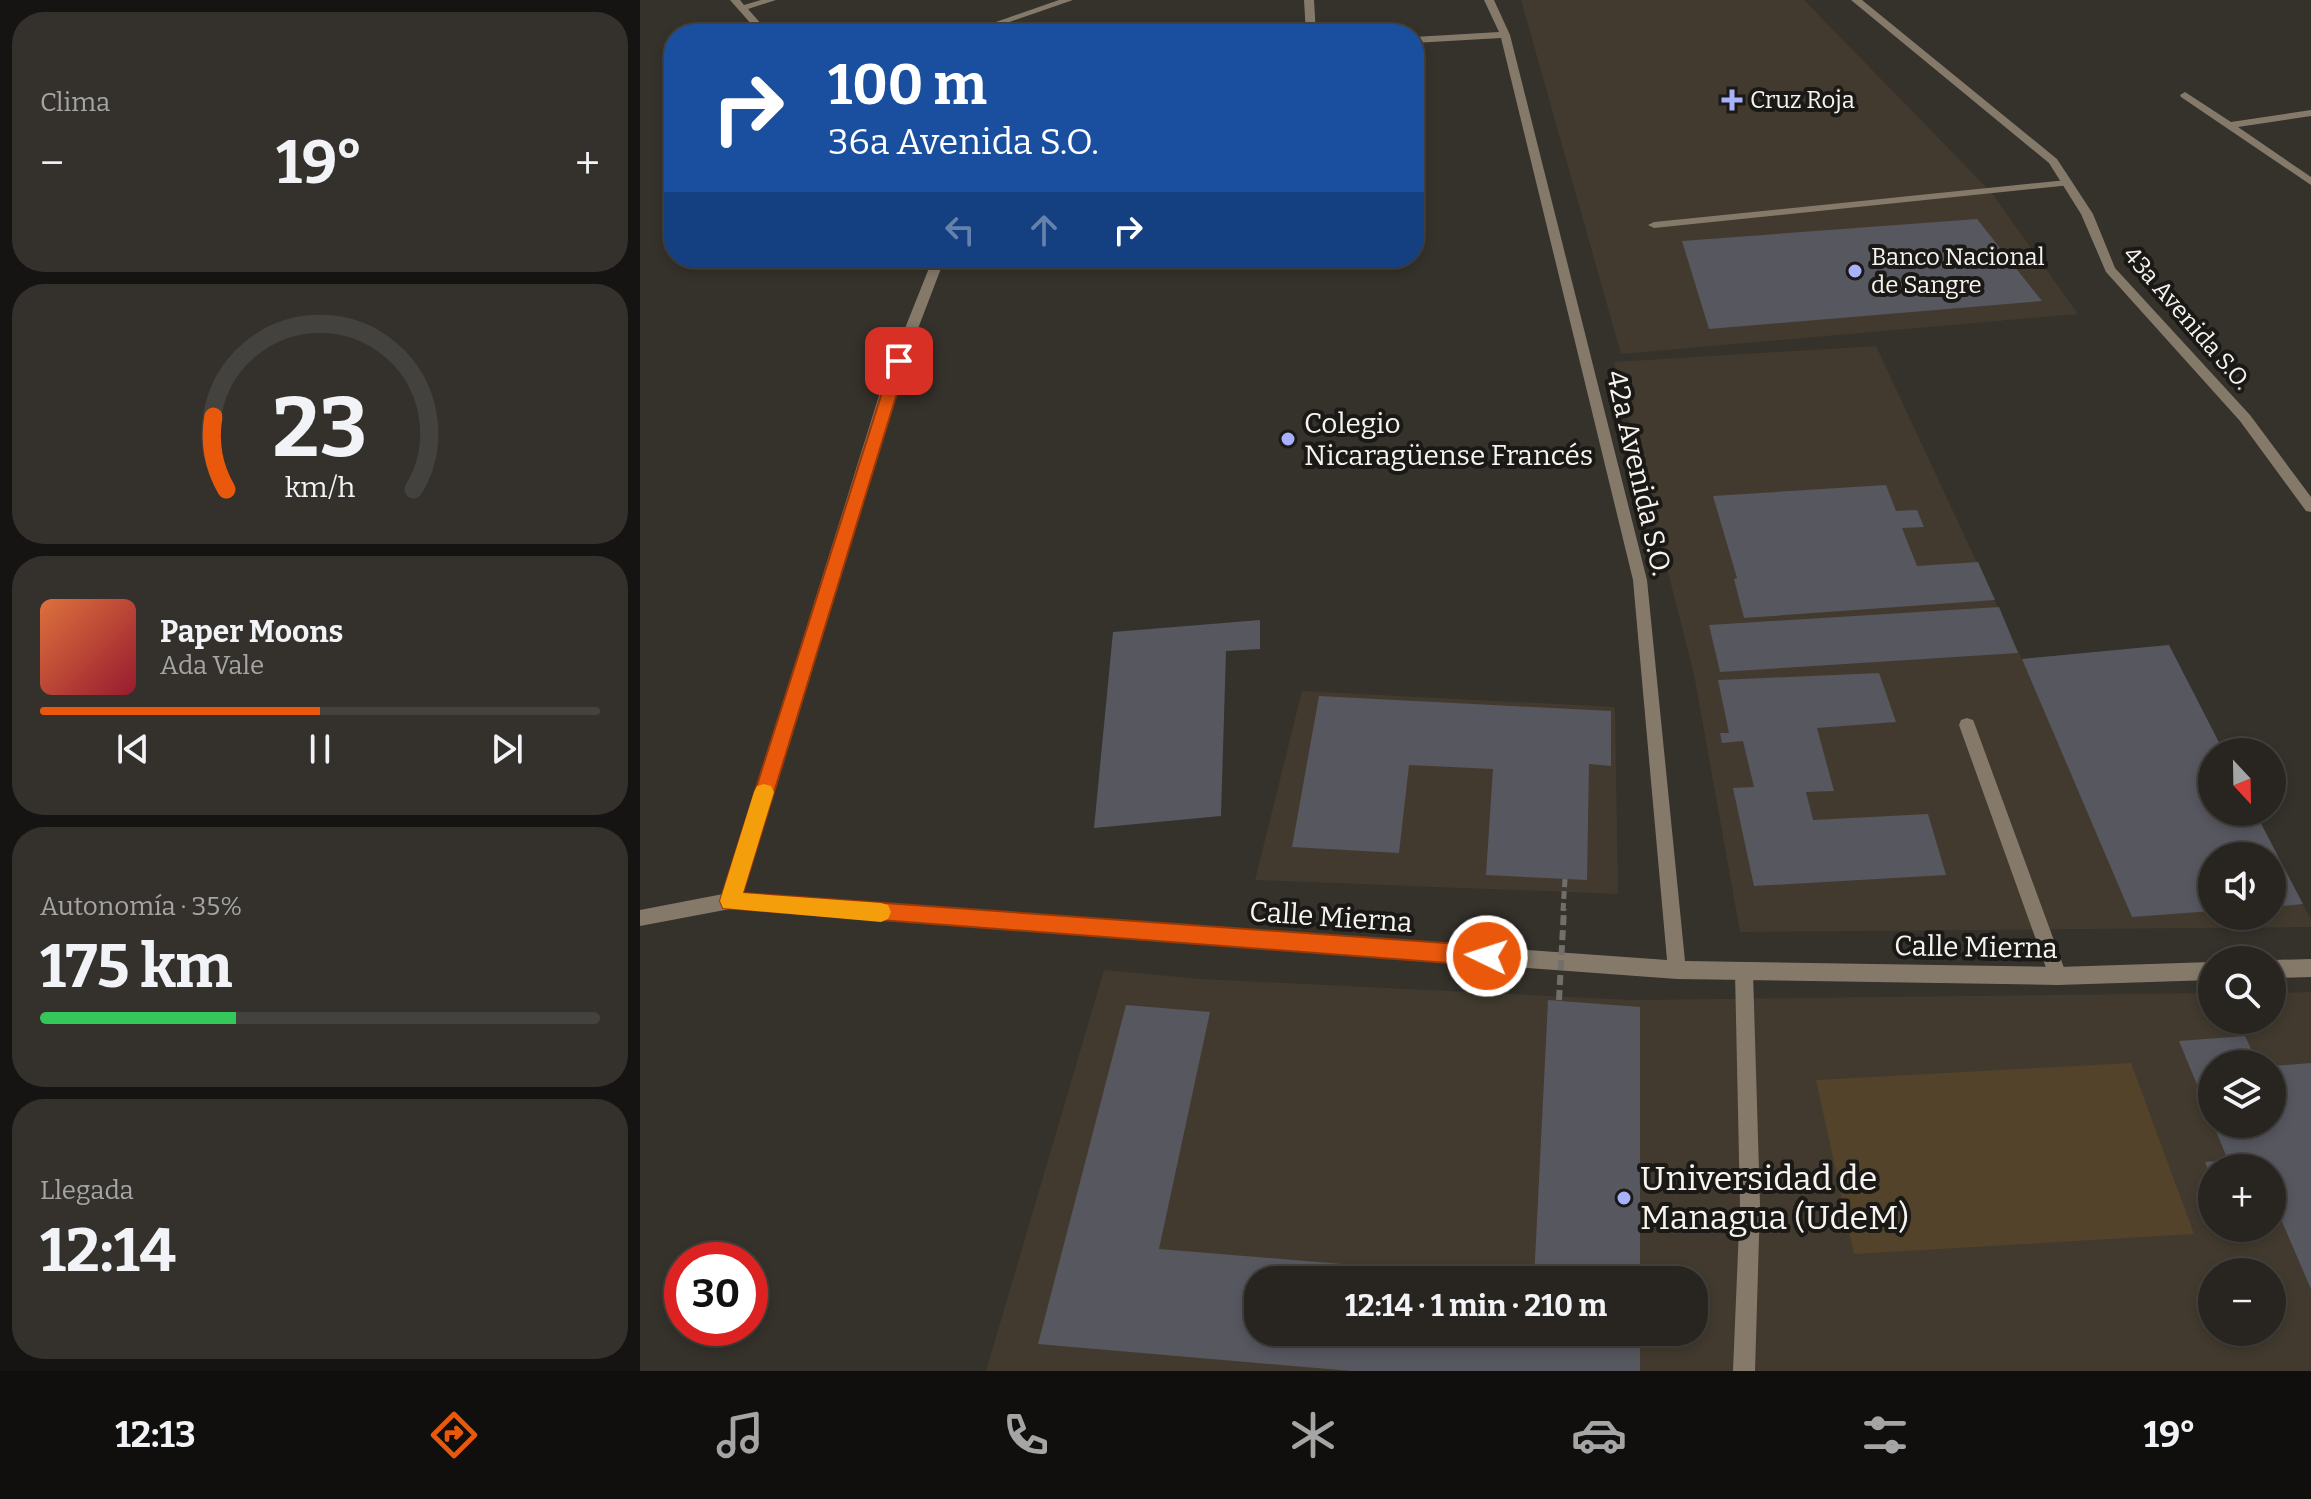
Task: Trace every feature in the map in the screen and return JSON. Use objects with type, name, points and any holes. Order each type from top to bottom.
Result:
[{"type":"street","points":[[739,4],[771,0]]},
{"type":"street","points":[[999,24],[1068,0]]},
{"type":"street","points":[[1309,0],[1310,24]]},
{"type":"street","name":"42a Avenida S.O.","points":[[1489,0],[1505,35],[1640,580],[1677,970]]},
{"type":"street","name":"43a Avenida S.O.","points":[[1856,0],[2053,161],[2087,214],[2110,269],[2245,418],[2311,507]]},
{"type":"street","points":[[739,4],[756,24]]},
{"type":"street","points":[[1424,39],[1505,35]]},
{"type":"street","points":[[2185,95],[2311,182]]},
{"type":"street","points":[[2229,125],[2311,113]]},
{"type":"street","points":[[1654,225],[2067,183]]},
{"type":"street","points":[[730,901],[889,386],[935,268]]},
{"type":"street","points":[[1967,725],[2058,976]]},
{"type":"street","name":"Calle Mierna","points":[[640,918],[730,901],[1677,970],[2058,976],[2198,971]]},
{"type":"street","points":[[2286,969],[2311,968]]},
{"type":"street","points":[[1744,972],[1750,1204],[1744,1371]]},
{"type":"path","points":[[1559,1000],[1565,879]]},
{"type":"shaded area","points":[[1521,0],[1804,0],[1991,192],[2078,314],[1621,354]]},
{"type":"shaded area","points":[[1876,346],[2022,659],[2169,645],[2206,738],[2198,738],[2198,826],[2262,826],[2271,842],[2198,842],[2198,928],[1740,932],[1694,674],[1614,362]]},
{"type":"shaded area","points":[[1302,691],[1615,707],[1618,894],[1255,880]]},
{"type":"shaded area","points":[[2286,872],[2311,920],[2311,927],[2286,927]]},
{"type":"shaded area","name":"Universidad de Managua (UdeM)","points":[[1104,970],[1202,979],[1632,1000],[2198,993],[2198,1034],[2286,1034],[2286,993],[2311,992],[2311,1371],[986,1371]]},
{"type":"shaded area","points":[[2131,1063],[2194,1234],[1854,1254],[1816,1080]]},
{"type":"building","name":"Banco Nacional de Sangre","points":[[1977,219],[2042,301],[1709,329],[1682,241]]},
{"type":"building","points":[[1886,485],[1896,511],[1917,510],[1924,527],[1902,528],[1917,566],[1978,562],[1995,600],[1744,618],[1734,579],[1737,578],[1713,496]]},
{"type":"building","points":[[1999,607],[2018,653],[1720,672],[1709,625]]},
{"type":"building","points":[[1260,620],[1260,649],[1226,651],[1221,816],[1094,828],[1113,632]]},
{"type":"building","points":[[2169,645],[2217,738],[2198,738],[2198,826],[2262,826],[2271,842],[2198,842],[2198,912],[2132,917],[2022,659]]},
{"type":"building","points":[[1879,673],[1896,722],[1817,728],[1834,791],[1806,792],[1813,820],[1928,814],[1946,875],[1754,886],[1733,788],[1754,787],[1743,741],[1722,743],[1720,733],[1729,733],[1718,680]]},
{"type":"building","points":[[1319,696],[1611,711],[1611,766],[1589,764],[1587,880],[1486,875],[1493,769],[1409,765],[1399,853],[1292,847]]},
{"type":"building","points":[[2286,871],[2303,904],[2286,906]]},
{"type":"building","points":[[1548,1000],[1640,1007],[1640,1266],[1535,1266]]},
{"type":"building","points":[[1126,1005],[1210,1012],[1159,1249],[1367,1266],[1244,1266],[1244,1346],[1640,1346],[1640,1371],[1351,1371],[1038,1344]]},
{"type":"building","points":[[2245,1036],[2252,1050],[2198,1050],[2198,1087],[2179,1041]]},
{"type":"building","points":[[2311,1063],[2311,1289],[2286,1231],[2286,1154],[2226,1154],[2219,1138],[2286,1138],[2286,1065]]},
{"type":"slow traffic","points":[[764,792],[730,901],[881,912]]},
{"type":"place","name":"Cruz Roja","points":[[1732,100]]},
{"type":"place","name":"Banco Nacional de Sangre","points":[[1855,271]]},
{"type":"place","name":"Colegio Nicaragüense Francés","points":[[1288,439]]},
{"type":"place","name":"Universidad de Managua (UdeM)","points":[[1624,1198]]},
{"type":"route","points":[[899,361],[730,901],[1487,956]]}]
